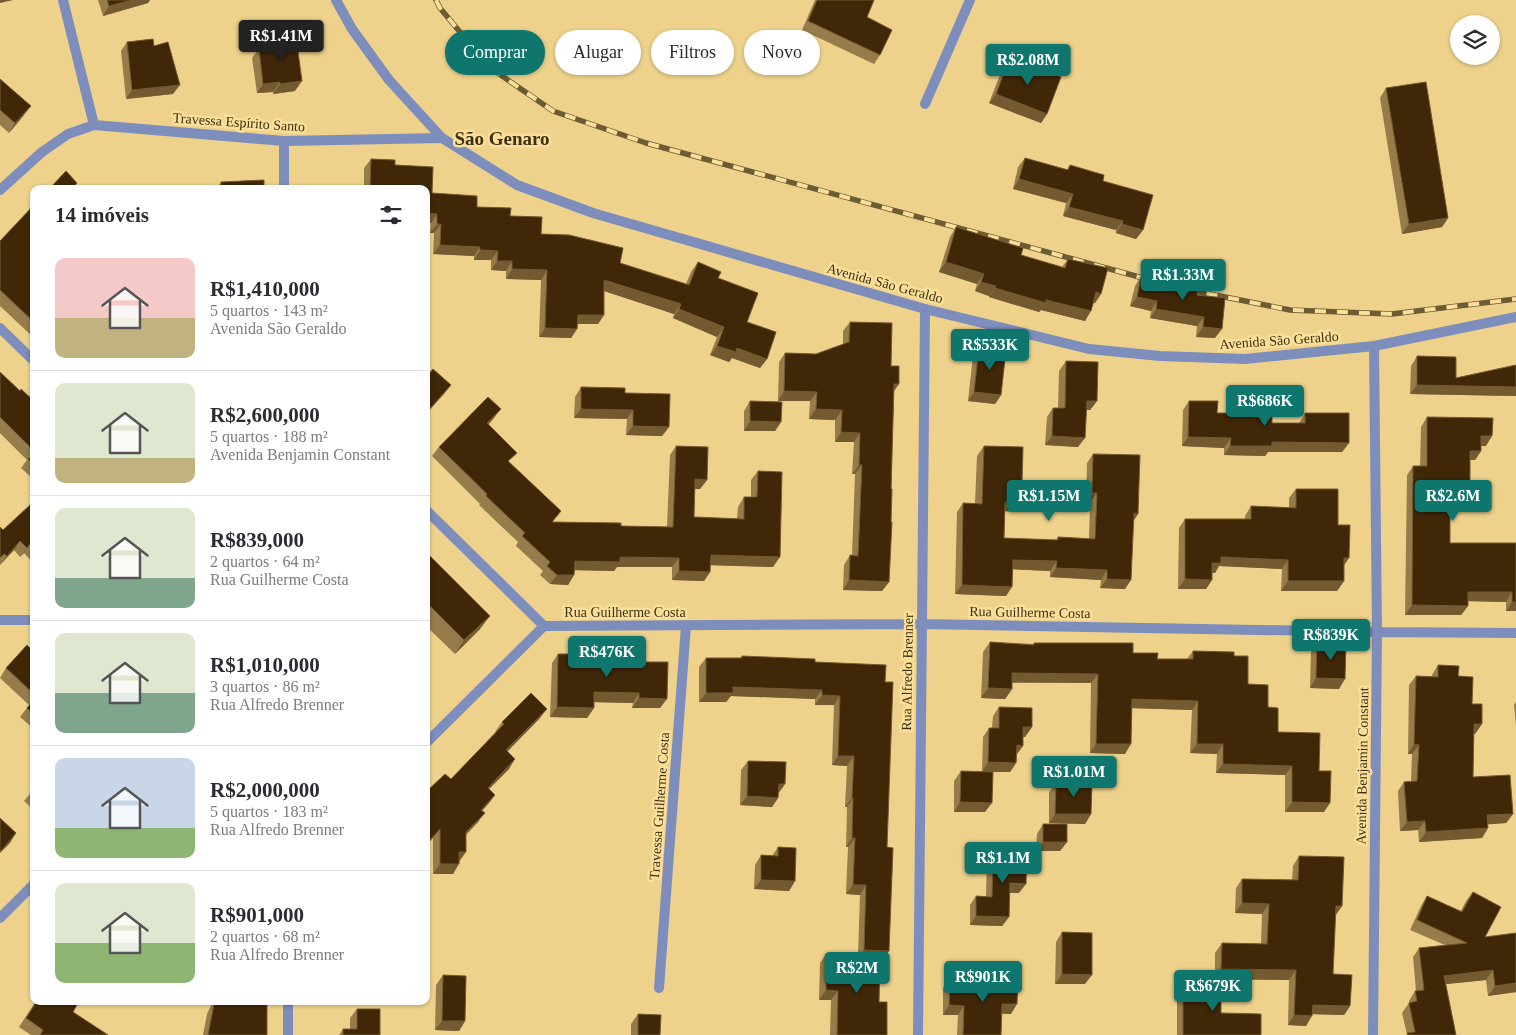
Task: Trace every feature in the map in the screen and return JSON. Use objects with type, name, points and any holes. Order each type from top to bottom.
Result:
[{"type":"street","points":[[0,190],[42,152],[68,134],[94,125],[63,0]]},
{"type":"street","name":"Avenida São Geraldo","points":[[336,0],[352,29],[389,80],[442,138],[517,185],[593,213],[925,309],[1089,348],[1160,356],[1245,359],[1374,346],[1516,317]]},
{"type":"street","points":[[925,104],[970,0]]},
{"type":"street","name":"Travessa Espírito Santo","points":[[94,125],[284,141],[442,138]]},
{"type":"street","points":[[284,141],[284,185]]},
{"type":"street","name":"Rua Alfredo Brenner","points":[[918,1035],[925,309]]},
{"type":"street","points":[[0,328],[30,356]]},
{"type":"street","name":"Avenida Benjamin Constant","points":[[1373,1035],[1377,632],[1374,346]]},
{"type":"street","points":[[430,514],[544,626],[430,739]]},
{"type":"street","points":[[0,620],[30,620]]},
{"type":"street","name":"Rua Guilherme Costa","points":[[544,626],[922,624],[1516,633]]},
{"type":"street","name":"Travessa Guilherme Costa","points":[[659,988],[686,626]]},
{"type":"street","points":[[0,918],[30,888]]},
{"type":"street","points":[[288,1005],[288,1035]]},
{"type":"building","points":[[107,0],[132,0],[109,6]]},
{"type":"building","points":[[817,0],[874,0],[867,17],[892,30],[880,55],[808,21]]},
{"type":"building","points":[[296,37],[302,81],[263,84],[259,49],[275,47],[274,40]]},
{"type":"building","points":[[153,39],[154,46],[168,42],[180,85],[132,90],[127,42]]},
{"type":"building","points":[[1010,57],[1061,77],[1047,114],[996,94]]},
{"type":"building","points":[[0,79],[31,106],[15,123],[0,110]]},
{"type":"building","points":[[1426,82],[1448,218],[1409,224],[1386,88]]},
{"type":"building","points":[[1025,158],[1068,170],[1070,165],[1104,175],[1103,181],[1153,195],[1143,230],[1122,224],[1123,221],[1069,207],[1073,194],[1019,179]]},
{"type":"building","points":[[371,159],[395,160],[395,165],[433,167],[432,193],[477,196],[477,207],[511,208],[510,216],[542,217],[541,234],[569,235],[623,248],[620,263],[689,285],[698,262],[721,272],[718,278],[758,293],[747,322],[776,332],[767,359],[737,348],[736,352],[717,346],[724,327],[679,309],[681,304],[604,280],[604,315],[578,315],[577,329],[545,328],[547,270],[512,269],[512,261],[497,261],[498,251],[480,250],[480,247],[440,245],[441,224],[437,224],[437,214],[430,213],[430,185],[370,185]]},
{"type":"building","points":[[66,171],[77,183],[75,185],[53,185]]},
{"type":"building","points":[[264,180],[264,185],[221,185],[221,182]]},
{"type":"building","points":[[30,209],[30,318],[0,290],[0,241]]},
{"type":"building","points":[[956,227],[1023,248],[1021,255],[1065,268],[1068,259],[1108,268],[1101,294],[1096,292],[1091,311],[1046,300],[1046,303],[981,282],[984,274],[946,262]]},
{"type":"building","points":[[1141,277],[1175,282],[1175,284],[1198,288],[1197,295],[1225,298],[1222,329],[1203,327],[1204,317],[1156,309],[1157,301],[1137,297]]},
{"type":"building","points":[[850,322],[892,323],[891,366],[899,366],[899,384],[894,384],[889,582],[849,580],[850,555],[858,556],[862,465],[859,465],[860,433],[841,432],[842,410],[816,409],[817,392],[784,391],[785,353],[816,354],[849,342]]},
{"type":"building","points":[[979,347],[1006,350],[1001,395],[974,392]]},
{"type":"building","points":[[1417,356],[1456,357],[1456,378],[1516,365],[1516,387],[1417,385]]},
{"type":"building","points":[[1066,361],[1098,362],[1097,401],[1087,401],[1085,438],[1052,436],[1053,408],[1065,408]]},
{"type":"building","points":[[433,369],[451,385],[430,409],[430,372]]},
{"type":"building","points":[[0,372],[20,391],[21,389],[30,397],[30,447],[0,417]]},
{"type":"building","points":[[581,387],[625,388],[625,393],[670,394],[669,427],[633,426],[633,410],[581,409]]},
{"type":"building","points":[[488,397],[501,409],[487,423],[517,453],[508,461],[561,511],[552,522],[621,523],[621,526],[673,527],[676,446],[708,447],[707,480],[695,479],[694,517],[744,519],[744,497],[757,497],[758,471],[782,472],[780,557],[711,555],[710,572],[679,571],[679,558],[620,557],[620,562],[575,561],[574,575],[557,575],[547,566],[550,562],[522,536],[525,533],[439,447]]},
{"type":"building","points":[[750,401],[782,402],[781,422],[750,421]]},
{"type":"building","points":[[1189,401],[1218,401],[1217,413],[1272,413],[1272,423],[1305,423],[1305,413],[1349,413],[1349,443],[1272,442],[1272,446],[1230,446],[1231,438],[1188,437]]},
{"type":"building","points":[[1427,417],[1493,418],[1492,436],[1481,436],[1481,451],[1470,451],[1470,499],[1450,499],[1450,543],[1516,543],[1516,602],[1512,602],[1512,592],[1468,592],[1468,606],[1412,605],[1413,466],[1427,466]]},
{"type":"building","points":[[984,446],[1023,447],[1022,483],[1031,483],[1031,502],[1005,502],[1004,538],[1058,540],[1058,537],[1095,539],[1097,493],[1092,493],[1093,454],[1140,455],[1138,514],[1134,513],[1131,580],[1107,579],[1107,570],[1056,568],[1057,561],[1013,560],[1012,587],[962,585],[963,503],[982,504]]},
{"type":"building","points":[[1296,489],[1338,489],[1338,525],[1350,525],[1349,558],[1344,558],[1344,581],[1288,581],[1288,560],[1221,557],[1221,563],[1212,563],[1212,580],[1185,579],[1185,519],[1251,519],[1251,506],[1296,508]]},
{"type":"building","points":[[30,505],[30,544],[27,548],[20,541],[7,556],[4,554],[0,558],[0,527],[3,530]]},
{"type":"building","points":[[430,556],[490,616],[464,640],[430,606]]},
{"type":"building","points":[[990,642],[1034,645],[1034,643],[1133,643],[1133,653],[1158,653],[1157,659],[1193,659],[1193,651],[1234,652],[1234,656],[1248,656],[1248,684],[1268,685],[1268,707],[1278,708],[1278,732],[1320,733],[1319,771],[1331,771],[1330,803],[1292,802],[1292,766],[1223,764],[1223,744],[1197,744],[1198,701],[1132,699],[1131,744],[1096,744],[1098,674],[1012,673],[1012,689],[988,688]]},
{"type":"building","points":[[1317,642],[1346,643],[1345,679],[1316,678]]},
{"type":"building","points":[[27,645],[30,648],[30,690],[6,668]]},
{"type":"building","points":[[558,654],[623,654],[622,662],[668,662],[667,699],[639,698],[639,693],[594,692],[594,708],[557,707]]},
{"type":"building","points":[[742,656],[815,659],[815,662],[886,665],[885,682],[893,682],[887,847],[893,848],[889,951],[864,950],[866,885],[853,885],[855,838],[852,838],[852,798],[854,756],[838,756],[840,696],[822,695],[822,690],[733,687],[733,693],[706,693],[706,658],[742,658]]},
{"type":"building","points":[[1438,665],[1459,666],[1458,676],[1473,677],[1472,704],[1482,704],[1482,724],[1474,724],[1473,777],[1510,775],[1513,814],[1487,815],[1488,828],[1426,832],[1425,821],[1407,822],[1404,782],[1417,781],[1419,745],[1414,744],[1416,676],[1438,677]]},
{"type":"building","points":[[531,693],[547,709],[506,750],[515,759],[488,788],[495,795],[481,810],[485,813],[466,832],[466,852],[459,852],[459,864],[440,864],[440,829],[430,840],[430,788],[445,774],[451,779],[504,724],[502,722]]},
{"type":"building","points":[[999,707],[1032,708],[1032,727],[1023,727],[1023,746],[1017,745],[1016,763],[988,762],[989,728],[999,728]]},
{"type":"building","points":[[748,761],[786,762],[785,784],[779,784],[778,798],[747,796]]},
{"type":"building","points":[[961,771],[993,772],[992,803],[960,802]]},
{"type":"building","points":[[1056,783],[1092,783],[1091,814],[1055,814]]},
{"type":"building","points":[[0,818],[16,833],[1,851],[0,850]]},
{"type":"building","points":[[1043,824],[1067,824],[1067,842],[1043,842]]},
{"type":"building","points":[[778,847],[796,848],[795,881],[761,880],[761,855],[778,856]]},
{"type":"building","points":[[993,852],[1027,853],[1026,884],[1010,883],[1009,917],[976,916],[976,896],[992,897]]},
{"type":"building","points":[[1299,856],[1344,857],[1342,906],[1336,906],[1333,974],[1352,975],[1350,1006],[1313,1005],[1312,1016],[1294,1015],[1296,970],[1221,969],[1222,943],[1267,944],[1269,904],[1242,903],[1242,879],[1298,880]]},
{"type":"building","points":[[1473,892],[1501,907],[1485,937],[1516,933],[1516,983],[1495,986],[1493,970],[1444,976],[1456,1035],[1408,1035],[1407,1033],[1415,1032],[1409,1003],[1417,1001],[1415,991],[1424,990],[1419,948],[1467,943],[1417,920],[1427,896],[1462,912]]},
{"type":"building","points":[[1062,932],[1092,933],[1092,975],[1062,974]]},
{"type":"building","points":[[826,954],[880,956],[879,1002],[887,1002],[887,1035],[837,1035],[838,991],[826,990]]},
{"type":"building","points":[[443,975],[466,976],[465,1021],[442,1021]]},
{"type":"building","points":[[1183,978],[1221,978],[1221,1013],[1261,1014],[1261,1035],[1183,1035]]},
{"type":"building","points":[[950,979],[1018,980],[1017,1004],[1002,1004],[1001,1035],[963,1035],[964,1006],[949,1005]]},
{"type":"building","points":[[34,1005],[77,1005],[73,1012],[108,1035],[40,1035],[43,1030],[26,1018]]},
{"type":"building","points":[[214,1005],[267,1005],[267,1035],[208,1035]]},
{"type":"building","points":[[357,1009],[380,1009],[380,1035],[343,1035],[343,1029],[357,1029]]},
{"type":"building","points":[[638,1014],[661,1015],[660,1035],[638,1035]]},
{"type":"railway","points":[[436,0],[440,8],[489,67],[553,111],[646,143],[1154,281]]},
{"type":"railway","points":[[1185,289],[1290,310],[1392,314],[1516,299]]},
{"type":"district","name":"São Genaro","points":[[502,138]]}]
